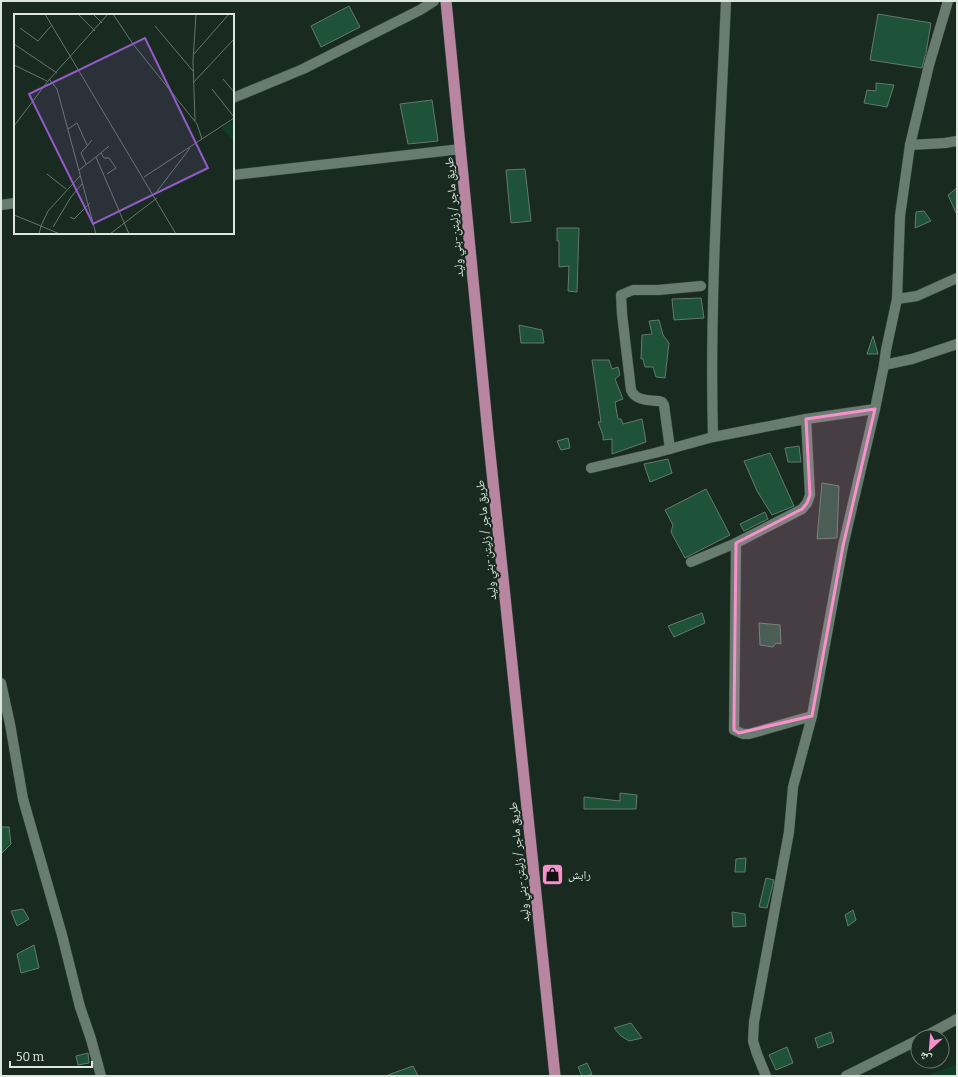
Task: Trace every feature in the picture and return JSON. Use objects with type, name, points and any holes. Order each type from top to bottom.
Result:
[{"type":"highway","name":"طريق ماجر / زليتن-بني وليد","points":[[446,1],[488,434],[545,994],[555,1076]]},
{"type":"street","points":[[234,98],[303,69],[420,10],[434,1]]},
{"type":"street","points":[[713,437],[712,392],[714,275],[726,1]]},
{"type":"street","points":[[766,1076],[753,1041],[754,1022],[789,832],[793,787],[812,716],[843,546],[875,409],[897,299],[900,216],[910,146],[929,65],[948,1]]},
{"type":"street","points":[[910,146],[957,141]]},
{"type":"street","points":[[234,175],[461,149]]},
{"type":"street","points":[[1,205],[14,203]]},
{"type":"street","points":[[897,299],[918,296],[957,278]]},
{"type":"street","points":[[670,449],[664,405],[659,401],[637,397],[633,395],[631,390],[621,295],[633,290],[658,290],[701,286]]},
{"type":"street","points":[[884,365],[912,359],[957,344]]},
{"type":"street","points":[[590,468],[713,437],[806,419],[875,409]]},
{"type":"street","points":[[690,562],[736,543],[802,509],[810,495],[806,419]]},
{"type":"street","points":[[736,543],[734,730],[743,734],[749,734],[812,716]]},
{"type":"street","points":[[1,683],[24,799],[62,935],[80,1007],[91,1039],[101,1076]]},
{"type":"street","points":[[939,1029],[957,1019]]},
{"type":"street","points":[[846,1076],[910,1044]]},
{"type":"highlighted area","points":[[875,409],[843,546],[812,716],[739,733],[734,730],[736,543],[802,509],[807,503],[810,495],[806,419]]},
{"type":"green space","points":[[955,1065],[957,1076],[926,1076],[944,1069],[950,1069],[950,1067]]},
{"type":"building","points":[[349,6],[360,27],[321,47],[311,26]]},
{"type":"building","points":[[878,14],[931,23],[922,68],[870,60]]},
{"type":"building","points":[[876,83],[894,85],[887,107],[864,103],[867,90],[876,91]]},
{"type":"building","points":[[432,100],[438,141],[408,144],[400,104]]},
{"type":"building","points":[[525,169],[531,221],[511,223],[506,170]]},
{"type":"building","points":[[957,188],[957,215],[948,195]]},
{"type":"building","points":[[924,211],[931,221],[915,228],[916,212]]},
{"type":"building","points":[[557,228],[579,228],[577,292],[568,291],[569,266],[559,267],[559,241],[557,241]]},
{"type":"building","points":[[701,298],[704,318],[674,320],[672,299]]},
{"type":"building","points":[[659,320],[663,335],[669,343],[665,378],[656,377],[653,367],[645,367],[643,359],[641,359],[642,335],[652,334],[649,321]]},
{"type":"building","points":[[519,325],[542,330],[544,343],[521,343]]},
{"type":"building","points":[[873,336],[878,354],[867,354]]},
{"type":"building","points":[[592,360],[609,360],[612,369],[618,367],[620,375],[615,379],[623,399],[615,402],[618,419],[621,419],[623,424],[642,419],[646,442],[612,454],[612,439],[603,440],[603,435],[598,422],[601,422]]},
{"type":"building","points":[[568,438],[570,448],[561,450],[557,441]]},
{"type":"building","points":[[799,446],[801,462],[788,462],[785,448]]},
{"type":"building","points":[[770,453],[794,506],[772,515],[757,491],[744,461]]},
{"type":"building","points":[[668,459],[672,473],[650,482],[644,464]]},
{"type":"building","points":[[822,483],[839,486],[837,538],[817,539]]},
{"type":"building","points":[[706,489],[730,535],[685,558],[671,532],[673,525],[665,510]]},
{"type":"building","points":[[765,512],[768,519],[744,531],[740,524]]},
{"type":"building","points":[[702,613],[705,623],[674,637],[668,626]]},
{"type":"building","points":[[759,623],[780,625],[781,644],[776,643],[773,647],[760,645]]},
{"type":"building","points":[[620,793],[637,795],[636,809],[584,809],[584,797],[620,801]]},
{"type":"building","points":[[1,827],[9,827],[11,844],[1,854]]},
{"type":"building","points":[[746,858],[745,872],[735,872],[736,859]]},
{"type":"building","points":[[766,878],[774,880],[767,908],[759,907]]},
{"type":"building","points":[[23,909],[29,919],[17,926],[11,911]]},
{"type":"building","points":[[853,910],[856,920],[848,926],[845,915]]},
{"type":"building","points":[[732,912],[745,914],[746,926],[733,927]]},
{"type":"building","points":[[34,945],[39,968],[21,973],[17,954]]},
{"type":"building","points":[[631,1023],[642,1038],[629,1041],[621,1036],[614,1028]]},
{"type":"building","points":[[831,1032],[834,1042],[818,1048],[815,1038]]},
{"type":"building","points":[[787,1047],[793,1063],[776,1070],[769,1055]]},
{"type":"building","points":[[88,1053],[89,1063],[78,1065],[76,1056]]},
{"type":"building","points":[[587,1063],[592,1074],[582,1076],[578,1067]]},
{"type":"building","points":[[413,1066],[418,1076],[388,1076],[388,1075]]},
{"type":"place","name":"رابش","points":[[552,875]]}]
